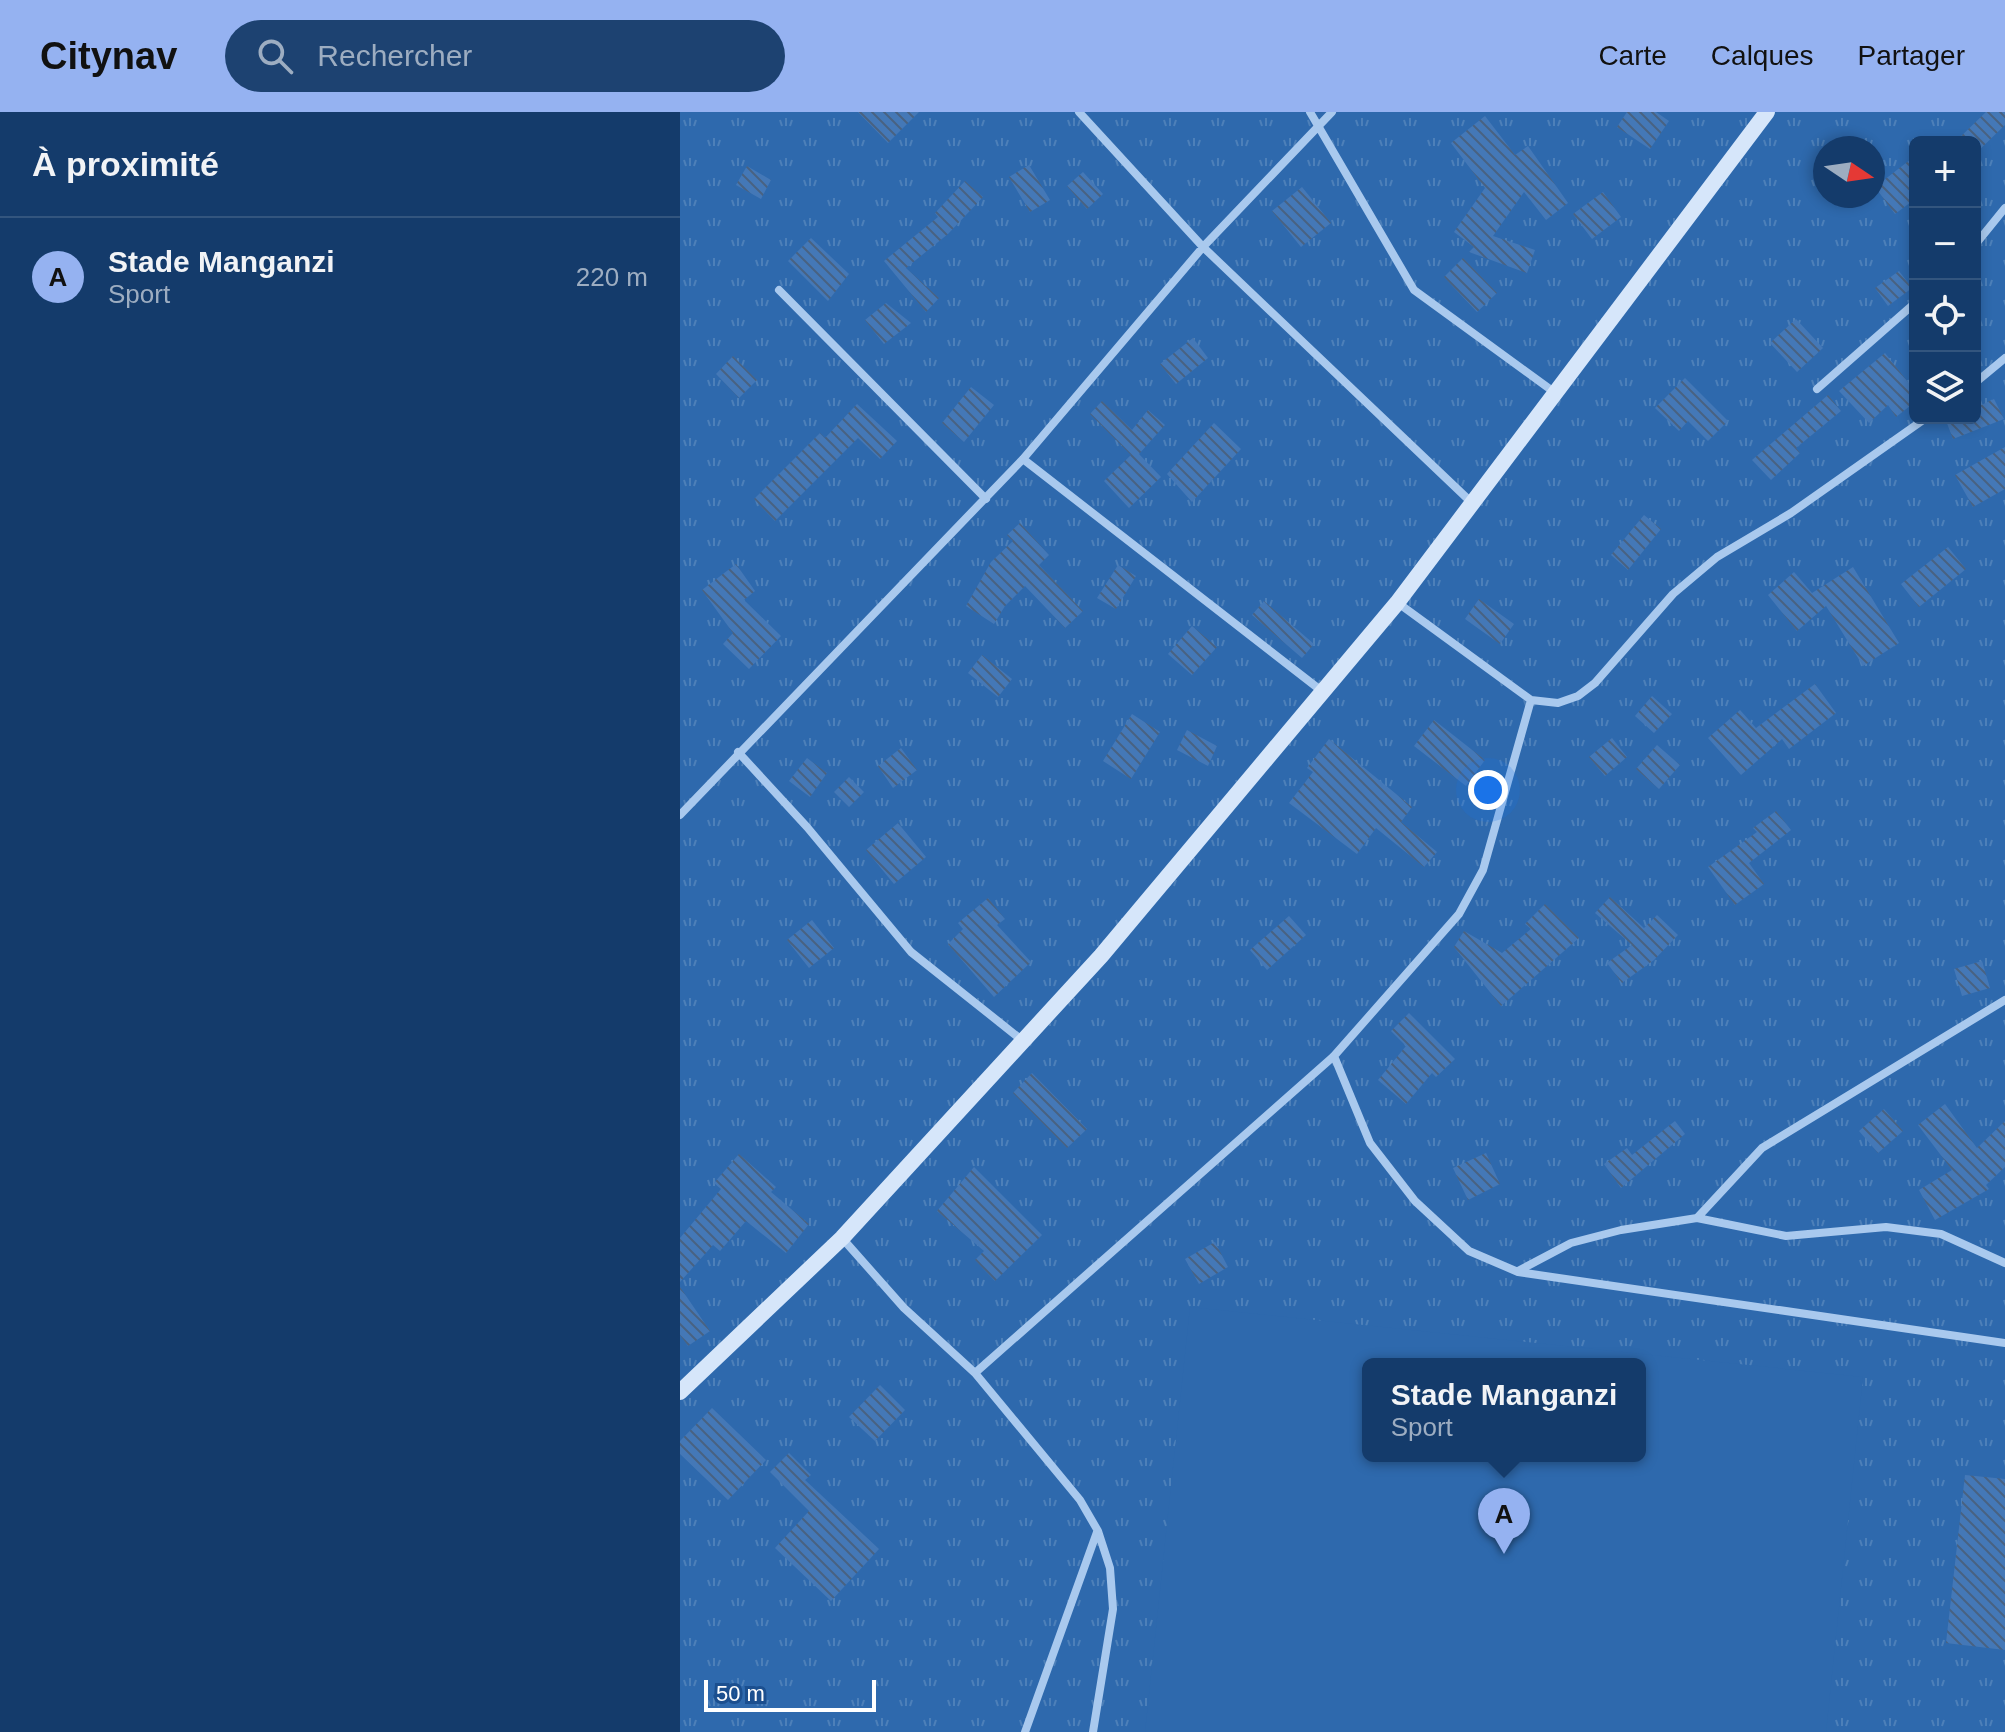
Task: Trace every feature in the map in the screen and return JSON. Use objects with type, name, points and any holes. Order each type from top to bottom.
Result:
[{"type":"main road","points":[[680,1392],[842,1238],[1024,1042],[1324,693],[1397,603],[1767,112]]},
{"type":"street","points":[[1079,112],[1203,247],[1471,502]]},
{"type":"street","points":[[1310,112],[1321,125],[1414,290],[1554,392]]},
{"type":"street","points":[[680,815],[986,499],[1203,247],[1332,112]]},
{"type":"street","points":[[1981,238],[2005,208]]},
{"type":"street","points":[[779,290],[986,499]]},
{"type":"street","points":[[1817,389],[1909,308]]},
{"type":"street","points":[[1981,378],[2005,358]]},
{"type":"street","points":[[1397,603],[1531,700],[1558,703],[1578,696],[1595,683],[1673,594],[1717,557],[1791,513],[1917,424]]},
{"type":"street","points":[[1023,459],[1324,693]]},
{"type":"street","points":[[975,1373],[1334,1056],[1459,914],[1483,870],[1531,700]]},
{"type":"street","points":[[738,752],[817,838],[911,952],[1024,1042]]},
{"type":"street","points":[[1697,1218],[1762,1148],[2005,1000]]},
{"type":"street","points":[[1334,1056],[1370,1143],[1415,1201],[1469,1251],[1518,1272],[2005,1343]]},
{"type":"street","points":[[1518,1272],[1571,1243],[1621,1230],[1697,1218],[1786,1236],[1886,1227],[1941,1234],[2005,1263]]},
{"type":"street","points":[[842,1238],[904,1308],[975,1373],[1080,1500],[1098,1531],[1110,1568],[1113,1609],[1093,1732]]},
{"type":"street","points":[[1025,1732],[1031,1707],[1098,1531]]},
{"type":"green space","points":[[680,112],[2005,112],[2005,1732],[680,1732]]},
{"type":"green space","points":[[1190,1307],[1863,1377],[1826,1732],[1145,1732]]},
{"type":"building","points":[[858,112],[919,112],[888,143]]},
{"type":"building","points":[[1627,112],[1656,112],[1669,121],[1650,149],[1617,127]]},
{"type":"building","points":[[1986,112],[2005,112],[2005,125],[1981,148],[1981,136],[1961,136]]},
{"type":"building","points":[[1485,116],[1515,155],[1528,146],[1568,203],[1546,220],[1524,192],[1493,236],[1535,250],[1527,273],[1469,252],[1474,247],[1454,232],[1485,188],[1451,143]]},
{"type":"building","points":[[1909,161],[1909,204],[1895,214],[1885,200],[1885,179]]},
{"type":"building","points":[[1029,165],[1050,200],[1030,212],[1009,177]]},
{"type":"building","points":[[747,166],[771,180],[761,199],[736,185]]},
{"type":"building","points":[[1083,172],[1103,194],[1087,209],[1067,186]]},
{"type":"building","points":[[965,181],[983,197],[948,234],[906,268],[939,298],[926,312],[884,261],[938,217],[935,213]]},
{"type":"building","points":[[1302,187],[1331,223],[1301,247],[1272,211]]},
{"type":"building","points":[[1603,192],[1621,217],[1592,239],[1573,214]]},
{"type":"building","points":[[811,238],[849,274],[828,301],[788,261]]},
{"type":"building","points":[[1463,258],[1497,293],[1477,312],[1444,277]]},
{"type":"building","points":[[1899,271],[1909,284],[1909,290],[1888,306],[1875,288]]},
{"type":"building","points":[[886,303],[911,323],[884,344],[865,320]]},
{"type":"building","points":[[1796,319],[1823,348],[1797,372],[1770,343]]},
{"type":"building","points":[[1193,338],[1208,358],[1176,384],[1160,364]]},
{"type":"building","points":[[1885,353],[1909,383],[1909,407],[1896,417],[1888,405],[1869,423],[1839,391]]},
{"type":"building","points":[[733,356],[757,380],[739,398],[716,374]]},
{"type":"building","points":[[1685,378],[1728,421],[1708,441],[1688,421],[1679,431],[1655,408]]},
{"type":"building","points":[[971,387],[994,405],[964,442],[942,423]]},
{"type":"building","points":[[1828,395],[1841,411],[1796,448],[1800,453],[1771,480],[1752,460]]},
{"type":"building","points":[[1994,399],[2004,419],[1953,439],[1947,424],[1981,424],[1981,405]]},
{"type":"building","points":[[1102,401],[1132,430],[1148,410],[1165,425],[1139,454],[1161,477],[1129,508],[1104,481],[1131,455],[1090,414]]},
{"type":"building","points":[[857,404],[897,441],[880,459],[858,438],[775,521],[754,499],[820,433],[825,438]]},
{"type":"building","points":[[1214,423],[1241,449],[1192,502],[1167,474]]},
{"type":"building","points":[[2005,447],[2005,489],[1973,507],[1955,475]]},
{"type":"building","points":[[1644,515],[1661,529],[1628,570],[1611,555]]},
{"type":"building","points":[[1020,523],[1049,555],[1039,565],[1083,611],[1065,628],[1025,586],[1005,606],[994,624],[966,606],[991,562],[1013,541],[1007,535]]},
{"type":"building","points":[[1948,547],[1966,569],[1919,607],[1901,584]]},
{"type":"building","points":[[736,564],[755,591],[744,600],[781,636],[749,669],[723,644],[733,633],[702,590]]},
{"type":"building","points":[[1118,565],[1136,576],[1116,609],[1097,598]]},
{"type":"building","points":[[1853,567],[1899,643],[1863,666],[1826,606],[1797,631],[1768,595],[1794,572],[1812,593]]},
{"type":"building","points":[[1479,599],[1514,624],[1500,644],[1465,619]]},
{"type":"building","points":[[1264,601],[1314,644],[1302,658],[1252,615]]},
{"type":"building","points":[[1192,626],[1217,647],[1192,675],[1168,654]]},
{"type":"building","points":[[982,655],[1012,679],[998,697],[968,673]]},
{"type":"building","points":[[1815,684],[1836,713],[1789,749],[1782,739],[1741,775],[1708,738],[1740,710],[1756,728]]},
{"type":"building","points":[[1652,696],[1672,714],[1654,733],[1635,716]]},
{"type":"building","points":[[1132,714],[1160,732],[1131,779],[1103,761]]},
{"type":"building","points":[[1434,720],[1485,760],[1466,786],[1414,746]]},
{"type":"building","points":[[1187,730],[1217,746],[1208,766],[1177,750]]},
{"type":"building","points":[[1612,738],[1627,757],[1605,776],[1589,757]]},
{"type":"building","points":[[1329,739],[1412,807],[1401,822],[1437,852],[1424,867],[1376,828],[1357,854],[1289,803],[1313,772],[1307,768]]},
{"type":"building","points":[[1657,745],[1680,765],[1659,789],[1636,769]]},
{"type":"building","points":[[901,748],[917,770],[893,788],[878,766]]},
{"type":"building","points":[[807,758],[827,773],[810,797],[789,781]]},
{"type":"building","points":[[849,777],[864,792],[849,807],[834,792]]},
{"type":"building","points":[[1776,811],[1791,830],[1749,863],[1764,884],[1735,905],[1708,867],[1757,832],[1753,828]]},
{"type":"building","points":[[898,823],[926,857],[894,884],[866,850]]},
{"type":"building","points":[[1610,897],[1644,928],[1657,915],[1678,935],[1654,960],[1622,983],[1607,963],[1632,945],[1595,913]]},
{"type":"building","points":[[988,898],[1005,919],[997,925],[1031,962],[994,997],[948,944],[963,929],[958,923]]},
{"type":"building","points":[[1545,904],[1579,938],[1501,1006],[1454,947],[1464,931],[1502,953],[1531,929],[1525,924]]},
{"type":"building","points":[[1289,916],[1306,935],[1267,970],[1250,950]]},
{"type":"building","points":[[812,920],[834,948],[809,968],[787,940]]},
{"type":"building","points":[[1982,961],[1990,988],[1962,996],[1954,969]]},
{"type":"building","points":[[1409,1013],[1455,1059],[1436,1077],[1432,1073],[1406,1104],[1378,1080],[1406,1046],[1391,1031]]},
{"type":"building","points":[[1032,1073],[1087,1129],[1067,1148],[1013,1093]]},
{"type":"building","points":[[1945,1104],[1977,1148],[2005,1121],[2005,1167],[1986,1185],[1989,1189],[1935,1220],[1919,1190],[1952,1170],[1918,1125]]},
{"type":"building","points":[[1884,1109],[1903,1131],[1878,1153],[1859,1131]]},
{"type":"building","points":[[1675,1121],[1685,1134],[1621,1188],[1604,1164],[1627,1148],[1632,1155]]},
{"type":"building","points":[[1486,1153],[1500,1184],[1468,1200],[1453,1168]]},
{"type":"building","points":[[739,1154],[776,1187],[771,1192],[809,1224],[786,1253],[746,1221],[720,1251],[713,1245],[680,1282],[680,1238],[721,1189],[714,1183]]},
{"type":"building","points":[[974,1167],[1042,1235],[995,1281],[975,1260],[984,1251],[937,1211]]},
{"type":"building","points":[[1215,1242],[1228,1267],[1199,1284],[1185,1259]]},
{"type":"building","points":[[680,1287],[710,1331],[688,1346],[680,1335]]},
{"type":"building","points":[[880,1385],[905,1410],[875,1441],[849,1417]]},
{"type":"building","points":[[712,1408],[766,1460],[728,1500],[680,1454],[680,1441]]},
{"type":"building","points":[[789,1453],[811,1475],[805,1480],[879,1549],[831,1601],[775,1548],[809,1511],[770,1472]]},
{"type":"building","points":[[1965,1475],[2005,1479],[2005,1650],[1946,1643]]},
{"type":"place","name":"Stade Manganzi","points":[[1504,1554]]}]
